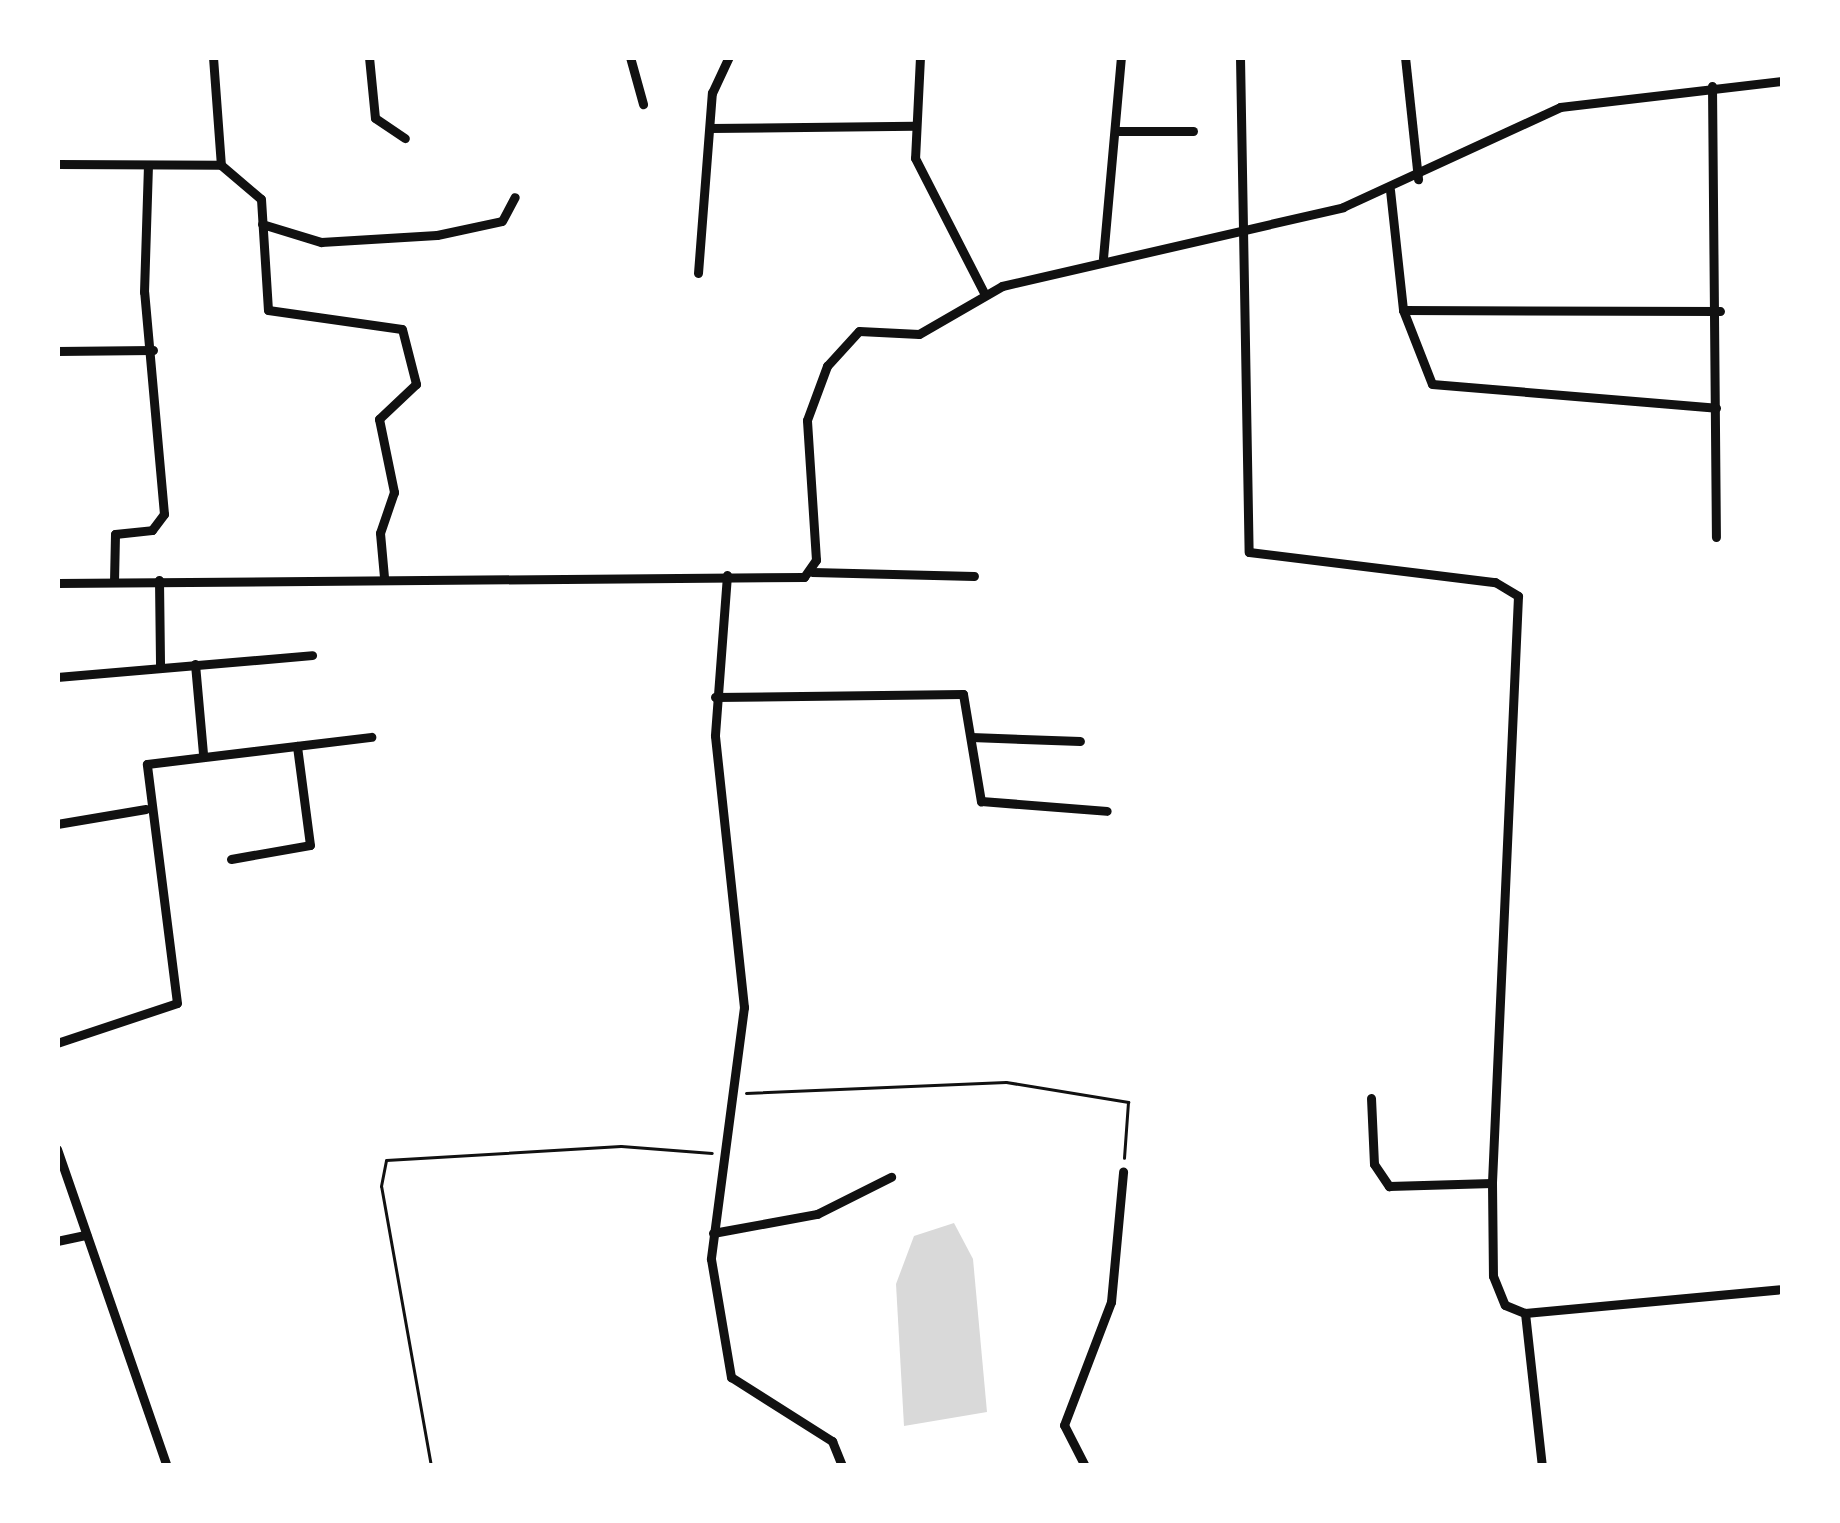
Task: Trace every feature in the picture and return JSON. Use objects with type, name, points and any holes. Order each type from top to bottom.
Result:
[{"type":"street","points":[[213,57],[221,165]]},
{"type":"street","points":[[369,57],[375,118],[405,138]]},
{"type":"street","points":[[630,57],[643,104]]},
{"type":"street","points":[[698,273],[710,128],[729,57]]},
{"type":"street","points":[[920,57],[914,126],[920,172],[984,293]]},
{"type":"street","points":[[1103,258],[1121,57]]},
{"type":"street","points":[[1240,57],[1249,237],[1249,552],[1495,582],[1518,596],[1492,1184],[1493,1276],[1505,1305],[1525,1313],[1783,1289]]},
{"type":"street","points":[[1405,57],[1418,179]]},
{"type":"street","points":[[812,572],[808,420],[827,366],[859,331],[919,334],[984,293],[1103,258],[1249,237],[1418,179],[1560,107],[1783,81]]},
{"type":"street","points":[[1712,86],[1720,311],[1716,537]]},
{"type":"street","points":[[710,128],[914,126]]},
{"type":"street","points":[[1116,131],[1193,131]]},
{"type":"street","points":[[57,164],[221,165],[261,199],[268,310],[384,321],[409,340],[416,384],[379,419],[394,492],[380,533],[384,577]]},
{"type":"street","points":[[114,581],[115,534],[152,530],[164,514],[148,166]]},
{"type":"street","points":[[1390,190],[1403,310],[1425,372],[1446,391],[1716,408]]},
{"type":"street","points":[[262,224],[321,242],[436,235],[502,221],[515,197]]},
{"type":"street","points":[[1403,310],[1720,311]]},
{"type":"street","points":[[57,351],[153,350]]},
{"type":"street","points":[[57,583],[812,572],[974,576]]},
{"type":"street","points":[[727,575],[715,697],[744,1007],[718,1154],[713,1233],[731,1377],[832,1441],[842,1466]]},
{"type":"street","points":[[159,580],[160,666]]},
{"type":"street","points":[[57,677],[312,656]]},
{"type":"street","points":[[195,664],[203,754]]},
{"type":"street","points":[[715,697],[950,690],[969,704],[982,801],[1107,811]]},
{"type":"street","points":[[57,1043],[177,1003],[146,809],[147,764],[371,737]]},
{"type":"street","points":[[971,737],[1080,742]]},
{"type":"street","points":[[231,859],[310,844],[297,746]]},
{"type":"street","points":[[57,824],[146,809]]},
{"type":"street","points":[[1371,1098],[1374,1164],[1388,1186],[1492,1184]]},
{"type":"street","points":[[57,1149],[166,1466]]},
{"type":"street","points":[[1085,1466],[1064,1425],[1111,1301],[1123,1172]]},
{"type":"street","points":[[713,1233],[805,1218],[891,1177]]},
{"type":"street","points":[[57,1241],[86,1235]]},
{"type":"street","points":[[1525,1313],[1542,1466]]},
{"type":"path","points":[[729,1096],[1006,1082],[1128,1102],[1123,1172]]},
{"type":"path","points":[[431,1466],[381,1186],[386,1160],[621,1146],[718,1154]]},
{"type":"shaded area","points":[[954,1223],[973,1259],[987,1412],[904,1426],[896,1284],[914,1236]]}]
